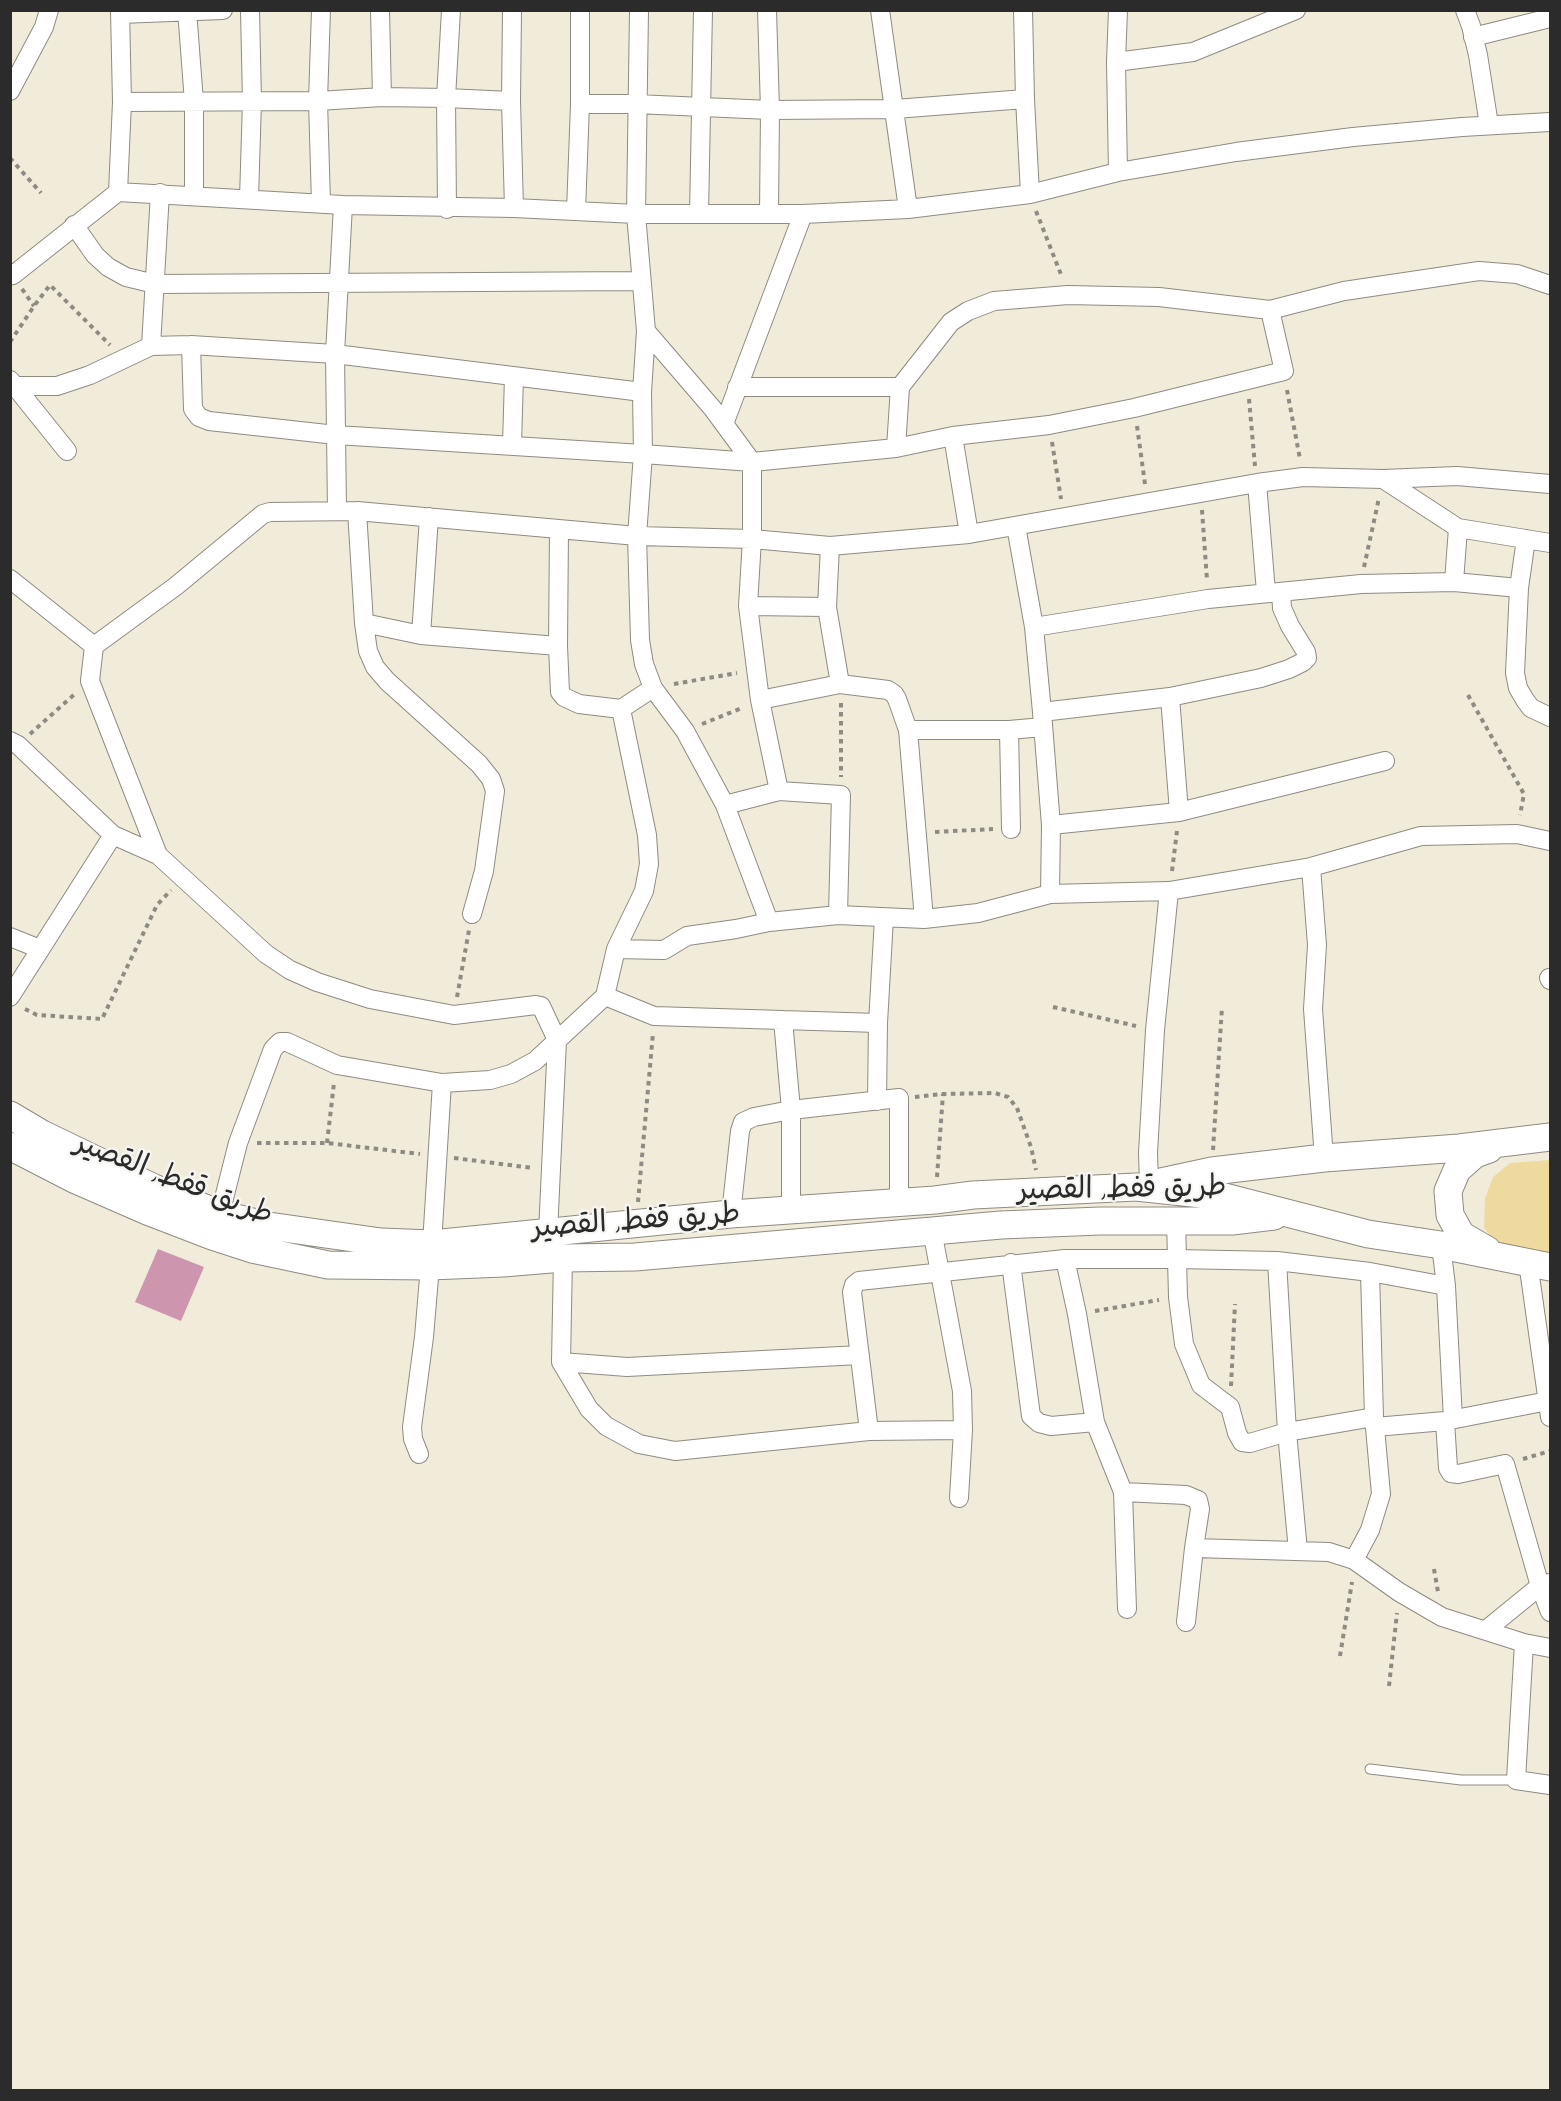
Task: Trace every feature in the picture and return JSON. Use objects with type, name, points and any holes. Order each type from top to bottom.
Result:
[{"type":"main road","name":"طريق قفط, القصير","points":[[10,1115],[42,1134],[123,1173],[220,1214],[269,1226],[381,1242],[431,1255],[503,1263],[563,1258],[635,1257],[932,1230],[1089,1221],[1232,1221],[1287,1214]]},
{"type":"main road","name":"طريق قفط, القصير","points":[[10,1146],[76,1180],[212,1236],[252,1249],[328,1265],[431,1255],[548,1233],[731,1214],[935,1200],[973,1195],[1143,1186],[1212,1171],[1551,1137]]},
{"type":"main road","points":[[1516,1141],[1475,1154],[1457,1170],[1448,1191],[1449,1215],[1461,1235],[1479,1246],[1530,1262]]},
{"type":"main road","name":"طريق قفط, القصير","points":[[1143,1186],[1221,1196],[1368,1234],[1530,1262]]},
{"type":"street","points":[[10,92],[44,27],[49,10]]},
{"type":"street","points":[[118,192],[122,102],[120,12],[223,10]]},
{"type":"street","points":[[249,199],[252,101],[250,10]]},
{"type":"street","points":[[321,10],[318,100],[321,203]]},
{"type":"street","points":[[380,10],[382,98]]},
{"type":"street","points":[[447,208],[446,98],[451,10]]},
{"type":"street","points":[[512,10],[511,101],[514,208]]},
{"type":"street","points":[[576,212],[580,104],[580,10]]},
{"type":"street","points":[[639,10],[636,214],[646,331],[642,392],[643,454],[637,536],[640,640],[644,664],[653,688],[685,731],[725,805],[769,922]]},
{"type":"street","points":[[699,214],[703,10]]},
{"type":"street","points":[[767,10],[770,110],[769,213]]},
{"type":"street","points":[[879,10],[908,209]]},
{"type":"street","points":[[1023,10],[1030,194]]},
{"type":"street","points":[[1118,10],[1116,62],[1118,172]]},
{"type":"street","points":[[1116,62],[1193,52],[1296,10]]},
{"type":"street","points":[[1465,10],[1478,55],[1489,125]]},
{"type":"street","points":[[187,11],[194,102],[194,196]]},
{"type":"street","points":[[1473,37],[1551,18]]},
{"type":"street","points":[[122,102],[382,98],[511,101]]},
{"type":"street","points":[[580,104],[702,106],[770,110],[895,109],[1025,99]]},
{"type":"street","points":[[10,273],[13,275],[118,192],[343,205],[514,208],[636,214],[804,214],[908,209],[1030,194],[1118,172],[1236,152],[1353,137],[1551,122]]},
{"type":"street","points":[[151,346],[160,193]]},
{"type":"street","points":[[337,511],[335,354],[343,205]]},
{"type":"street","points":[[724,424],[804,214]]},
{"type":"street","points":[[74,225],[95,255],[108,267],[126,277],[154,284],[641,281]]},
{"type":"street","points":[[896,448],[900,387],[951,322],[968,311],[994,301],[1068,295],[1159,297],[1270,309],[1344,291],[1479,271],[1516,274],[1551,285]]},
{"type":"street","points":[[191,345],[193,409],[199,417],[209,421],[336,435],[752,462],[896,448],[953,436],[1049,425],[1134,408],[1284,370],[1270,309]]},
{"type":"street","points":[[646,331],[724,424],[752,462],[752,539],[748,606],[760,700],[779,791]]},
{"type":"street","points":[[13,383],[57,386],[90,375],[151,346],[191,345],[335,354],[642,392]]},
{"type":"street","points":[[512,445],[514,376]]},
{"type":"street","points":[[13,383],[67,452]]},
{"type":"street","points":[[737,387],[900,387]]},
{"type":"street","points":[[953,436],[969,534]]},
{"type":"street","points":[[158,855],[90,681],[94,646],[176,586],[263,514],[270,512],[357,511],[637,536],[752,539],[830,546],[969,534],[1257,483],[1303,477],[1383,479],[1457,476],[1551,484]]},
{"type":"street","points":[[1383,479],[1458,528],[1551,543]]},
{"type":"street","points":[[908,730],[1009,730],[1042,719],[1170,697],[1261,678],[1303,662],[1306,652],[1273,592],[1257,483]]},
{"type":"street","points":[[357,511],[364,623],[368,651],[375,667],[387,681],[479,764],[491,779],[495,791],[484,871],[472,914]]},
{"type":"street","points":[[421,635],[429,517]]},
{"type":"street","points":[[1016,526],[1034,627],[1051,825],[1050,894]]},
{"type":"street","points":[[1454,582],[1458,528]]},
{"type":"street","points":[[559,530],[560,692],[564,698],[579,704],[621,709],[653,688]]},
{"type":"street","points":[[1526,539],[1519,588],[1515,672],[1518,688],[1531,708],[1551,717]]},
{"type":"street","points":[[830,546],[827,607],[840,684]]},
{"type":"street","points":[[10,579],[94,646]]},
{"type":"street","points":[[1034,627],[1208,599],[1361,584],[1454,582],[1519,588]]},
{"type":"street","points":[[748,606],[827,607]]},
{"type":"street","points":[[364,623],[421,635],[558,646]]},
{"type":"street","points":[[760,700],[840,684],[888,690],[894,694],[908,730],[924,919]]},
{"type":"street","points":[[1170,697],[1179,812]]},
{"type":"street","points":[[220,1214],[238,1143],[273,1049],[280,1042],[287,1042],[337,1065],[442,1083],[490,1080],[511,1074],[535,1061],[605,996],[616,949],[645,891],[649,864],[647,835],[621,709]]},
{"type":"street","points":[[1009,730],[1011,829]]},
{"type":"street","points":[[14,743],[114,835],[158,855],[266,954],[290,970],[317,982],[370,999],[454,1015],[539,1005],[557,1040],[548,1233]]},
{"type":"street","points":[[1051,825],[1179,812],[1385,761]]},
{"type":"street","points":[[725,805],[779,791],[841,795],[838,915]]},
{"type":"street","points":[[616,949],[664,950],[687,936],[769,922],[838,915],[924,919],[978,913],[1050,894],[1169,891],[1311,867],[1421,836],[1517,834],[1551,841]]},
{"type":"street","points":[[15,1001],[40,949],[114,835]]},
{"type":"street","points":[[1311,867],[1317,945],[1313,1009],[1324,1158]]},
{"type":"street","points":[[1143,1186],[1148,1153],[1155,1030],[1169,891]]},
{"type":"street","points":[[876,1101],[878,1023],[885,918]]},
{"type":"street","points":[[10,937],[40,949]]},
{"type":"street","points":[[605,996],[654,1016],[878,1023]]},
{"type":"street","points":[[783,1020],[791,1110],[791,1211]]},
{"type":"street","points":[[419,1454],[413,1439],[412,1427],[424,1337],[442,1083]]},
{"type":"street","points":[[731,1214],[740,1131],[743,1122],[754,1117],[791,1110],[899,1098],[899,1202]]},
{"type":"street","points":[[1176,1220],[1178,1297],[1184,1344],[1201,1385],[1230,1407],[1237,1433],[1242,1442],[1250,1443],[1287,1432],[1375,1422],[1449,1420],[1549,1409],[1530,1262]]},
{"type":"street","points":[[932,1230],[962,1391],[963,1430],[958,1498]]},
{"type":"street","points":[[1441,1245],[1446,1286],[1448,1468],[1451,1473],[1458,1474],[1505,1464],[1545,1584],[1551,1612]]},
{"type":"street","points":[[563,1258],[561,1362],[589,1409],[606,1426],[639,1444],[675,1451],[869,1431],[963,1430]]},
{"type":"street","points":[[869,1431],[852,1292],[854,1285],[869,1279],[1065,1258],[1177,1258],[1277,1261],[1370,1272],[1446,1286]]},
{"type":"street","points":[[1065,1258],[1095,1422],[1123,1492],[1127,1609]]},
{"type":"street","points":[[1277,1261],[1287,1432],[1298,1551]]},
{"type":"street","points":[[1011,1263],[1031,1416],[1039,1423],[1051,1426],[1095,1422]]},
{"type":"street","points":[[1354,1560],[1370,1530],[1381,1494],[1375,1422],[1370,1272]]},
{"type":"street","points":[[561,1362],[627,1366],[860,1355]]},
{"type":"street","points":[[1123,1492],[1186,1495],[1198,1500],[1200,1509],[1186,1622]]},
{"type":"street","points":[[1194,1548],[1329,1552],[1354,1560],[1399,1592],[1442,1617],[1524,1643],[1551,1648]]},
{"type":"street","points":[[1486,1630],[1545,1584]]},
{"type":"street","points":[[1524,1643],[1516,1780],[1551,1785]]},
{"type":"lane","points":[[1370,1769],[1461,1780],[1516,1780]]},
{"type":"path","points":[[10,158],[41,193]]},
{"type":"path","points":[[1030,194],[1068,295]]},
{"type":"path","points":[[10,342],[50,285],[123,359]]},
{"type":"path","points":[[1284,370],[1303,477]]},
{"type":"path","points":[[1248,380],[1257,483]]},
{"type":"path","points":[[1134,408],[1147,504]]},
{"type":"path","points":[[1049,425],[1064,518]]},
{"type":"path","points":[[1361,584],[1383,479]]},
{"type":"path","points":[[1200,494],[1208,599]]},
{"type":"path","points":[[653,688],[756,669]]},
{"type":"path","points":[[14,743],[90,681]]},
{"type":"path","points":[[840,684],[841,795]]},
{"type":"path","points":[[1468,695],[1524,794],[1517,834]]},
{"type":"path","points":[[685,731],[760,700]]},
{"type":"path","points":[[1169,891],[1179,812]]},
{"type":"path","points":[[917,833],[1011,829]]},
{"type":"path","points":[[15,1001],[37,1015],[102,1019],[157,905],[183,878]]},
{"type":"path","points":[[454,1015],[472,914]]},
{"type":"path","points":[[1053,1007],[1155,1030]]},
{"type":"path","points":[[1212,1171],[1222,1007]]},
{"type":"path","points":[[636,1224],[654,1016]]},
{"type":"path","points":[[327,1143],[337,1065]]},
{"type":"path","points":[[899,1098],[995,1093],[1008,1097],[1017,1108],[1031,1147],[1041,1191]]},
{"type":"path","points":[[935,1200],[943,1094]]},
{"type":"path","points":[[238,1143],[327,1143],[551,1171]]},
{"type":"path","points":[[1077,1314],[1178,1297]]},
{"type":"path","points":[[1230,1407],[1235,1304]]},
{"type":"path","points":[[1505,1464],[1551,1451]]},
{"type":"path","points":[[1340,1656],[1350,1603],[1354,1560]]},
{"type":"path","points":[[1389,1686],[1399,1592]]},
{"type":"sand","points":[[1550,1160],[1550,1263],[1504,1252],[1484,1228],[1485,1199],[1493,1177],[1510,1163]]},
{"type":"building","points":[[158,1249],[204,1267],[181,1321],[135,1302]]}]
